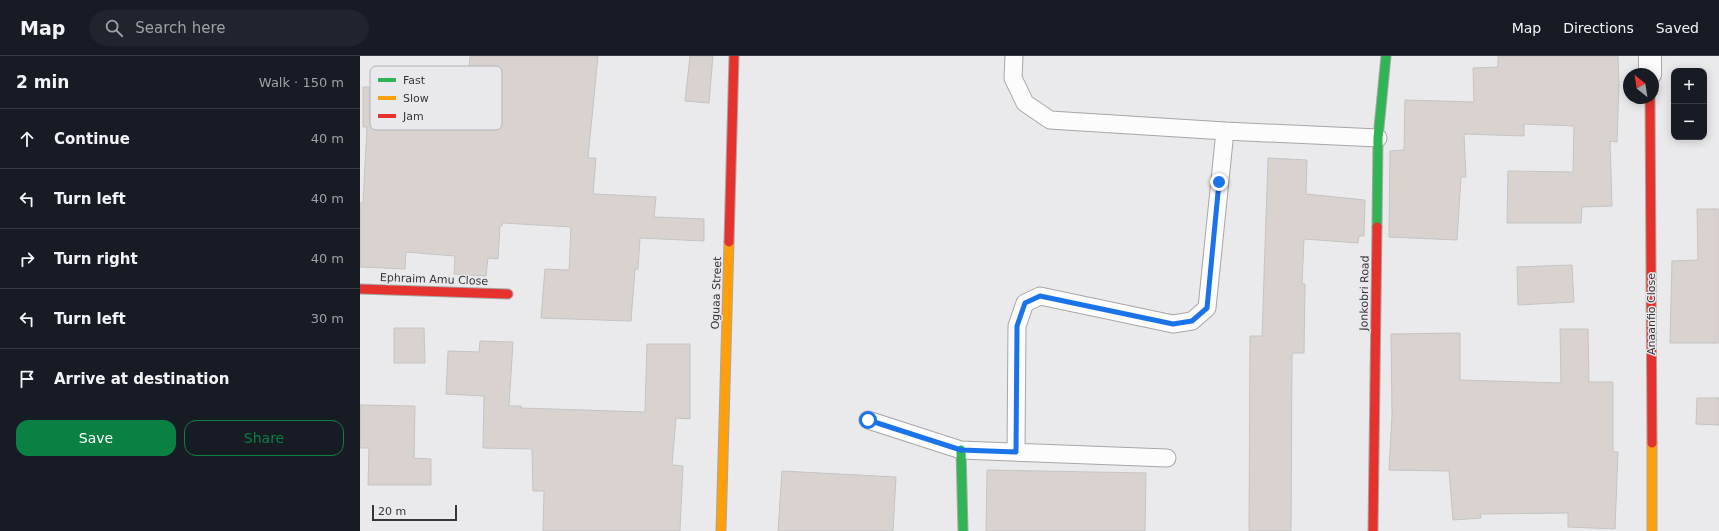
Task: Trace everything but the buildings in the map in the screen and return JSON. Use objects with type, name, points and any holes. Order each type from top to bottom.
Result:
[{"type":"street","name":"Oguaa Street","points":[[721,531],[734,56]]},
{"type":"street","name":"Jonkobri Road","points":[[1373,531],[1378,138],[1386,56]]},
{"type":"street","points":[[1650,56],[1650,68]]},
{"type":"street","name":"Anaanfio Close","points":[[1650,104],[1652,531]]},
{"type":"street","name":"Ephraim Amu Close","points":[[360,289],[508,294]]},
{"type":"street","points":[[961,450],[963,531]]},
{"type":"lane","points":[[1014,56],[1013,78],[1025,103],[1050,120],[1225,131],[1378,138]]},
{"type":"lane","points":[[1016,452],[1017,326],[1025,303],[1040,296],[1173,324],[1192,321],[1207,308],[1225,131]]},
{"type":"lane","points":[[868,420],[961,450],[1167,458]]},
{"type":"traffic: fast","points":[[1377,227],[1378,138],[1386,56]]},
{"type":"traffic: fast","points":[[961,450],[963,531]]},
{"type":"traffic: slow","points":[[721,531],[729,242]]},
{"type":"traffic: slow","points":[[1652,443],[1652,531]]},
{"type":"traffic: jam","points":[[729,242],[734,56]]},
{"type":"traffic: jam","points":[[1650,104],[1652,443]]},
{"type":"traffic: jam","points":[[1373,531],[1377,227]]},
{"type":"traffic: jam","points":[[360,289],[508,294]]},
{"type":"route","points":[[868,420],[961,450],[1016,452],[1017,326],[1025,303],[1040,296],[1173,324],[1192,321],[1207,308],[1219,182]]}]
